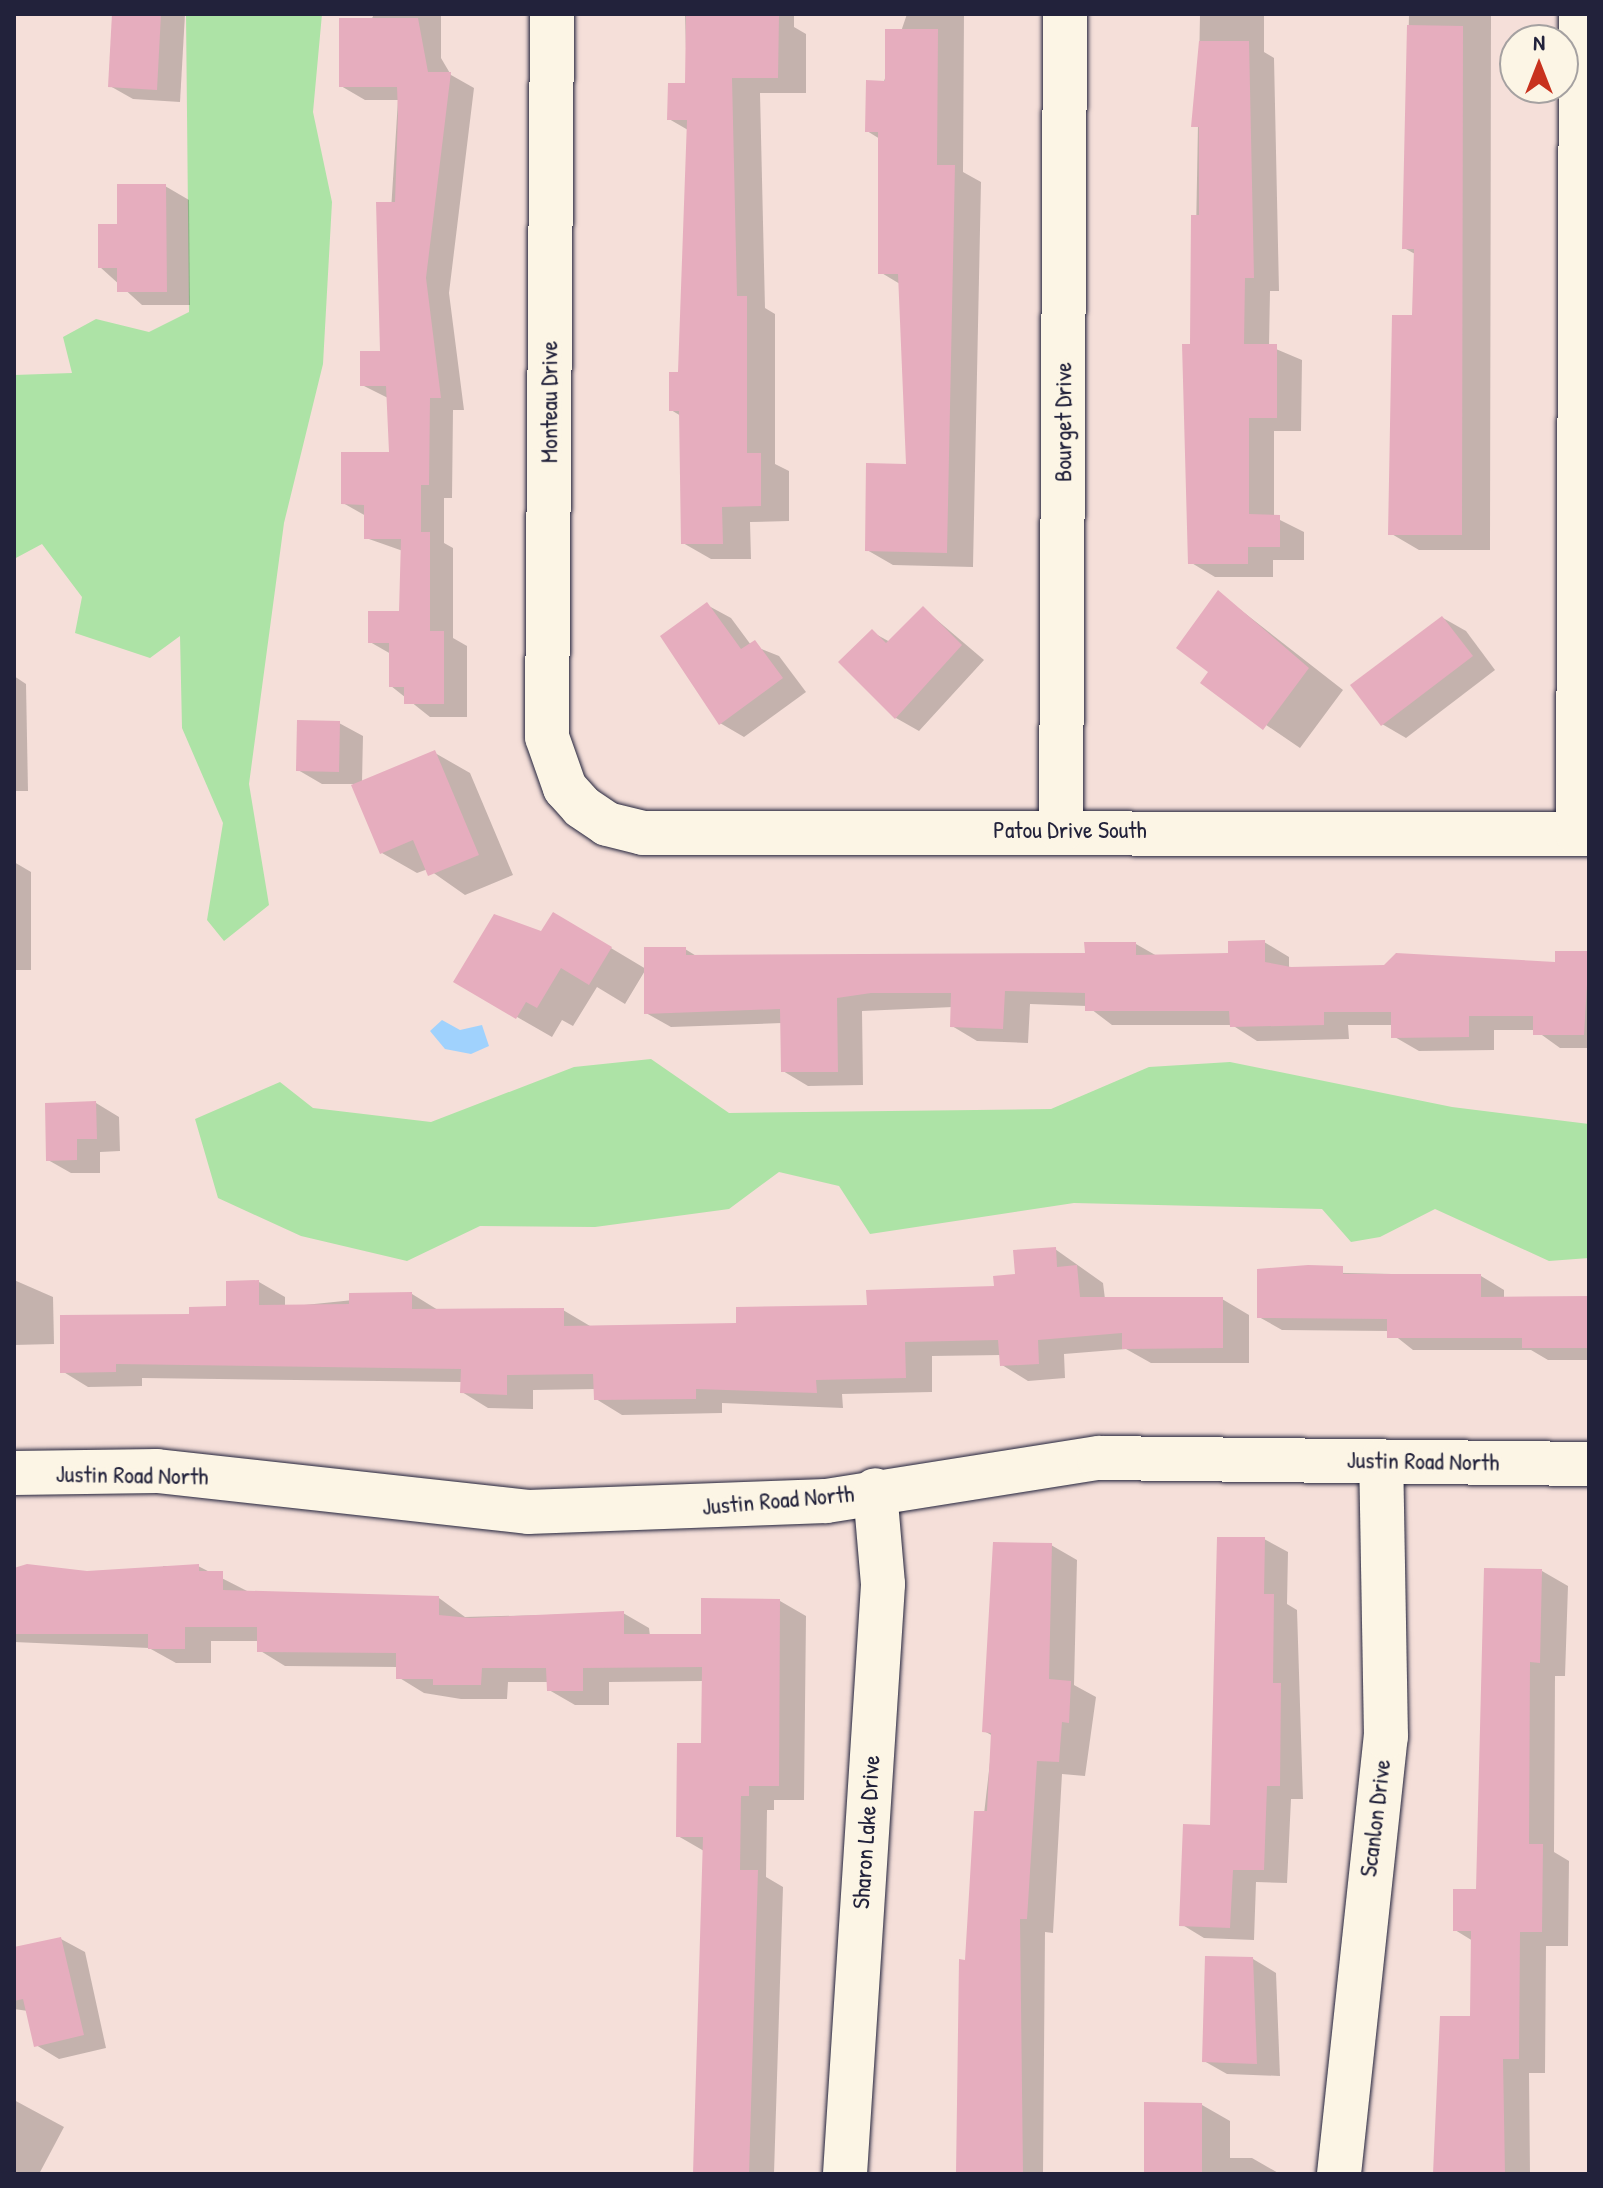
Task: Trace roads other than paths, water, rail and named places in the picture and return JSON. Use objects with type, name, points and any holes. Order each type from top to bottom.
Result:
[{"type":"street","name":"Monteau Drive","points":[[552,14],[547,737],[565,788]]},
{"type":"street","name":"Bourget Drive","points":[[1061,830],[1065,14]]},
{"type":"street","points":[[1581,14],[1583,834]]},
{"type":"street","name":"Patou Drive South","points":[[565,788],[607,824],[643,833],[1061,830],[1583,834]]},
{"type":"street","name":"Justin Road North","points":[[14,1473],[157,1471],[528,1512],[826,1501],[875,1490],[1099,1458],[1589,1464]]},
{"type":"street","name":"Scanlon Drive","points":[[1339,2174],[1386,1737],[1381,1461]]},
{"type":"street","name":"Sharon Lake Drive","points":[[845,2174],[883,1584],[875,1490]]},
{"type":"water","points":[[442,1020],[460,1030],[482,1025],[489,1046],[471,1054],[445,1049],[430,1031]]}]
